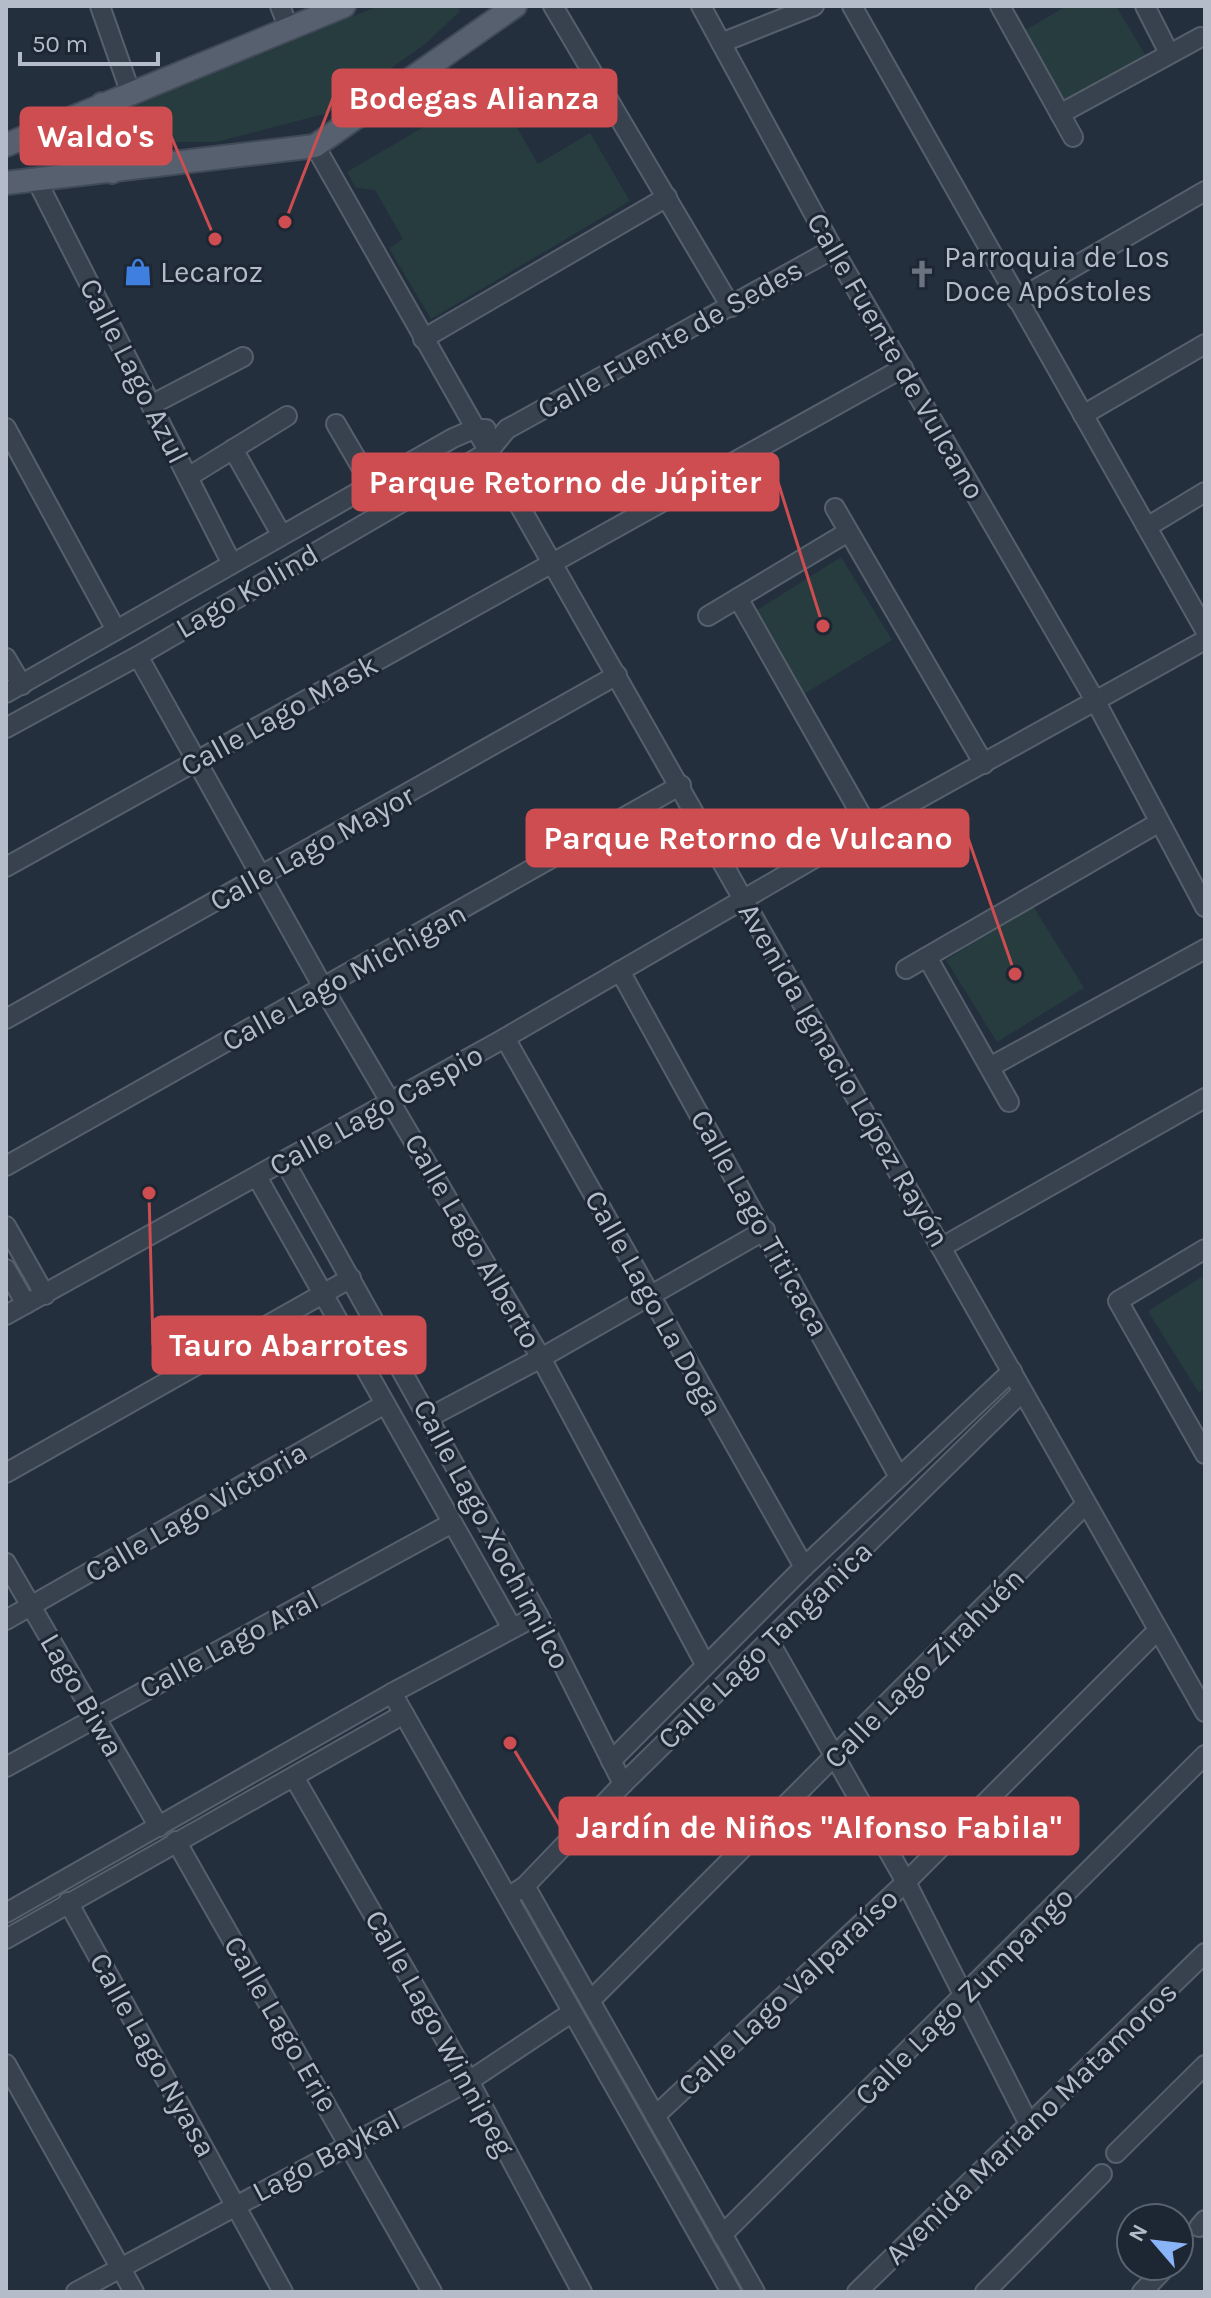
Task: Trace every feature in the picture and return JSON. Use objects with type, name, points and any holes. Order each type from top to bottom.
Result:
[{"type":"main road","points":[[6,145],[289,29],[320,10],[344,6]]},
{"type":"main road","points":[[462,45],[476,30],[481,6]]},
{"type":"main road","points":[[6,183],[315,146],[515,6]]},
{"type":"main road","points":[[102,104],[92,121],[90,141],[97,159],[112,172]]},
{"type":"street","points":[[100,6],[131,94]]},
{"type":"street","points":[[280,6],[289,29]]},
{"type":"street","points":[[553,6],[731,307]]},
{"type":"street","name":"Calle Fuente de Vulcano","points":[[701,6],[833,249],[1096,702],[1205,907]]},
{"type":"street","points":[[721,43],[814,6]]},
{"type":"street","points":[[852,6],[1205,630]]},
{"type":"street","points":[[1000,6],[1073,137]]},
{"type":"street","points":[[1145,6],[1169,53]]},
{"type":"street","points":[[1060,114],[1201,37]]},
{"type":"street","name":"Avenida Ignacio López Rayón","points":[[315,146],[474,429],[681,785],[1205,1712]]},
{"type":"street","name":"Calle Lago Azul","points":[[36,179],[231,562]]},
{"type":"street","points":[[1017,300],[1205,191]]},
{"type":"street","points":[[423,339],[667,197]]},
{"type":"street","name":"Calle Fuente de Sedes","points":[[488,452],[507,429],[833,249]]},
{"type":"street","points":[[1083,415],[1205,344]]},
{"type":"street","points":[[151,405],[243,357]]},
{"type":"street","name":"Calle Lago Mask","points":[[6,867],[903,368]]},
{"type":"street","points":[[188,477],[287,416]]},
{"type":"street","points":[[336,424],[371,484]]},
{"type":"street","points":[[6,428],[116,630]]},
{"type":"street","name":"Calle Fuente de Sedes","points":[[474,429],[507,429]]},
{"type":"street","name":"Lago Kolind","points":[[14,689],[231,562],[474,429]]},
{"type":"street","points":[[233,449],[281,534]]},
{"type":"street","name":"Lago Kolind","points":[[6,728],[138,656],[488,452]]},
{"type":"street","points":[[1147,527],[1205,492]]},
{"type":"street","points":[[835,508],[984,764]]},
{"type":"street","points":[[708,616],[848,532]]},
{"type":"street","points":[[175,595],[190,623]]},
{"type":"street","points":[[738,598],[868,827]]},
{"type":"street","name":"Calle Lago Caspio","points":[[6,1315],[285,1162],[868,827],[1205,640]]},
{"type":"street","name":"Calle Lago Alberto","points":[[138,656],[324,989],[541,1358],[705,1664]]},
{"type":"street","points":[[6,658],[14,689]]},
{"type":"street","name":"Calle Lago Mayor","points":[[6,1019],[617,675]]},
{"type":"street","name":"Calle Lago Michigan","points":[[6,1166],[681,785]]},
{"type":"street","points":[[906,969],[1158,823]]},
{"type":"street","points":[[990,1067],[1205,949]]},
{"type":"street","points":[[927,957],[1009,1102]]},
{"type":"street","name":"Calle Lago Titicaca","points":[[620,971],[899,1477]]},
{"type":"street","name":"Calle Lago La Doga","points":[[505,1038],[804,1567]]},
{"type":"street","points":[[942,1247],[1205,1098]]},
{"type":"street","name":"Calle Lago Xochimilco","points":[[285,1162],[538,1615],[623,1784]]},
{"type":"street","name":"Calle Lago Xochimilco","points":[[257,1177],[512,1628]]},
{"type":"street","points":[[6,1226],[45,1295]]},
{"type":"street","points":[[430,1417],[541,1358],[765,1230]]},
{"type":"street","points":[[1205,1249],[1118,1301],[1205,1454]]},
{"type":"street","points":[[6,1269],[26,1304]]},
{"type":"street","points":[[6,1473],[351,1278]]},
{"type":"street","name":"Calle Lago Tanganica","points":[[611,1761],[804,1567],[1012,1371]]},
{"type":"street","name":"Calle Lago Tanganica","points":[[508,1897],[525,1886],[623,1784],[1022,1392]]},
{"type":"street","name":"Calle Lago Victoria","points":[[6,1620],[385,1404]]},
{"type":"street","name":"Calle Lago Zirahuén","points":[[591,2000],[1086,1504]]},
{"type":"street","name":"Calle Lago Aral","points":[[6,1767],[452,1523]]},
{"type":"street","points":[[829,1545],[845,1566]]},
{"type":"street","name":"Lago Biwa","points":[[6,1563],[159,1827]]},
{"type":"street","points":[[6,1913],[392,1693],[538,1615]]},
{"type":"street","name":"Calle Lago Valparaíso","points":[[655,2116],[906,1882],[1158,1630]]},
{"type":"street","points":[[769,1641],[906,1882],[1030,2126]]},
{"type":"street","points":[[392,1693],[731,2292]]},
{"type":"street","points":[[6,1939],[404,1714]]},
{"type":"street","name":"Calle Lago Zumpango","points":[[722,2235],[1205,1755]]},
{"type":"street","name":"Calle Lago Winnipeg","points":[[294,1777],[469,2081],[582,2292]]},
{"type":"street","name":"Calle Lago Erie","points":[[176,1841],[432,2292]]},
{"type":"street","points":[[525,1886],[755,2292]]},
{"type":"street","name":"Calle Lago Nyasa","points":[[68,1902],[283,2292]]},
{"type":"street","name":"Avenida Mariano Matamoros","points":[[857,2292],[1205,1953]]},
{"type":"street","name":"Lago Baykal","points":[[76,2292],[469,2081],[571,2013]]},
{"type":"street","points":[[6,2064],[134,2292]]},
{"type":"street","points":[[1116,2153],[1205,2065]]},
{"type":"street","points":[[985,2292],[1102,2174]]},
{"type":"green space","points":[[378,6],[458,6],[460,11],[425,44],[328,113],[216,142],[118,142],[105,132],[114,115]]},
{"type":"green space","points":[[1066,6],[1116,6],[1146,56],[1064,106],[1021,33]]},
{"type":"green space","points":[[493,86],[538,164],[590,133],[630,201],[431,319],[389,248],[403,239],[375,190],[356,188],[347,172]]},
{"type":"green space","points":[[841,557],[892,640],[804,694],[754,612]]},
{"type":"green space","points":[[1033,906],[1084,988],[997,1042],[946,960]]},
{"type":"green space","points":[[1205,1275],[1205,1389],[1199,1393],[1148,1311]]},
{"type":"place","name":"Bodegas Alianza","points":[[285,222]]},
{"type":"place","name":"Waldo's","points":[[215,239]]},
{"type":"place","name":"Lecaroz","points":[[138,272]]},
{"type":"place","name":"Parroquia de Los Doce Apóstoles","points":[[922,274]]},
{"type":"place","name":"Parque Retorno de Júpiter","points":[[823,626]]},
{"type":"place","name":"Parque Retorno de Vulcano","points":[[1015,974]]},
{"type":"place","name":"Tauro Abarrotes","points":[[149,1193]]},
{"type":"place","name":"Jardín de Niños \"Alfonso Fabila\"","points":[[510,1743]]}]
